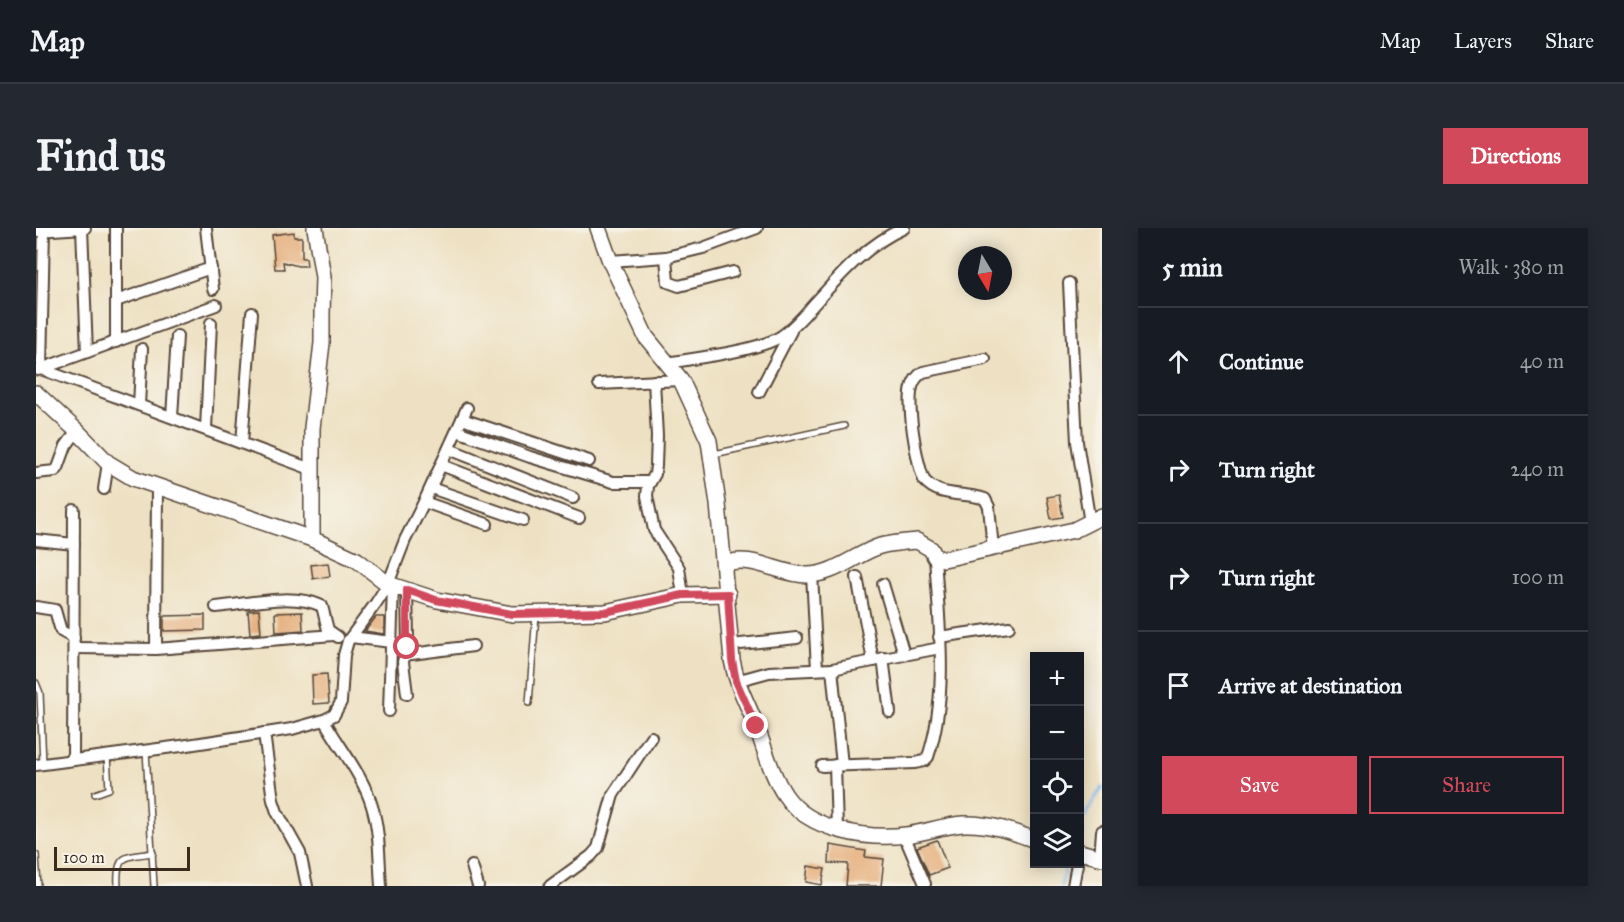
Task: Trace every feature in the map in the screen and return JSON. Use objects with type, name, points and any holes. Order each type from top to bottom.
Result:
[{"type":"street","points":[[39,370],[41,230],[83,228],[87,352]]},
{"type":"street","points":[[116,228],[116,342]]},
{"type":"street","points":[[206,228],[213,289]]},
{"type":"street","points":[[312,539],[312,428],[322,343],[322,277],[315,228]]},
{"type":"street","points":[[598,228],[610,261],[646,338],[681,380],[709,441],[725,564],[736,681],[785,795],[798,810],[837,830],[863,835],[904,836],[962,824],[1012,832],[1030,838]]},
{"type":"street","points":[[610,261],[666,257],[703,248],[757,228]]},
{"type":"street","points":[[667,363],[759,346],[781,336],[794,326],[848,266],[868,250],[904,228]]},
{"type":"street","points":[[666,257],[668,282],[672,285],[678,286],[733,272]]},
{"type":"street","points":[[116,301],[211,268]]},
{"type":"street","points":[[935,558],[993,549],[1074,530],[1096,519],[1077,442],[1069,283]]},
{"type":"street","points":[[39,370],[216,305]]},
{"type":"street","points":[[242,443],[252,313]]},
{"type":"street","points":[[206,429],[211,323]]},
{"type":"street","points":[[759,392],[794,326]]},
{"type":"street","points":[[172,417],[177,336]]},
{"type":"street","points":[[139,405],[142,349]]},
{"type":"street","points":[[985,359],[923,372],[916,377],[911,394],[913,429],[924,480],[929,487],[938,490],[985,499],[989,507],[993,549]]},
{"type":"street","points":[[39,370],[311,468]]},
{"type":"street","points":[[599,384],[681,380]]},
{"type":"street","points":[[654,381],[656,466],[647,491],[652,521],[659,539],[679,568],[683,595]]},
{"type":"street","points":[[36,393],[108,463],[133,478],[312,539],[357,560],[396,586],[436,600],[512,614],[605,612],[683,595],[728,594]]},
{"type":"street","points":[[389,711],[391,642],[396,586],[405,540],[467,408]]},
{"type":"street","points":[[462,419],[589,461]]},
{"type":"street","points":[[36,473],[55,471],[58,468],[66,446],[77,431]]},
{"type":"street","points":[[457,432],[613,482],[650,482]]},
{"type":"street","points":[[449,449],[573,498]]},
{"type":"street","points":[[104,489],[108,463]]},
{"type":"street","points":[[441,465],[579,518]]},
{"type":"street","points":[[156,649],[157,487]]},
{"type":"street","points":[[431,488],[523,520]]},
{"type":"street","points":[[424,502],[487,524]]},
{"type":"street","points":[[74,510],[74,760]]},
{"type":"street","points":[[36,540],[74,543]]},
{"type":"street","points":[[725,564],[741,560],[793,574],[823,573],[879,546],[918,541],[925,544],[935,558],[940,642],[939,712],[928,757],[924,761],[915,763],[822,766]]},
{"type":"street","points":[[812,574],[817,669]]},
{"type":"street","points":[[857,577],[890,712]]},
{"type":"street","points":[[883,584],[904,654]]},
{"type":"street","points":[[39,765],[292,729],[334,715],[341,702],[344,656],[349,639],[376,603],[396,586]]},
{"type":"street","points":[[396,586],[408,640],[404,655],[406,694]]},
{"type":"street","points":[[216,607],[291,600],[316,604],[322,606],[328,630],[334,635]]},
{"type":"street","points":[[36,607],[55,610],[61,631],[74,643],[156,649],[334,635],[349,639],[391,642]]},
{"type":"street","points":[[736,681],[769,672],[832,669],[904,654],[940,642],[1009,627]]},
{"type":"street","points":[[731,645],[797,638]]},
{"type":"street","points":[[404,655],[473,646]]},
{"type":"street","points":[[832,669],[839,765],[837,830]]},
{"type":"street","points":[[324,720],[365,789],[372,807],[378,830],[381,886]]},
{"type":"street","points":[[264,733],[273,800],[277,812],[300,853],[307,886]]},
{"type":"street","points":[[550,886],[591,856],[598,848],[613,795],[651,737]]},
{"type":"street","points":[[1084,853],[1101,858],[1102,831]]},
{"type":"street","points":[[904,836],[925,884]]},
{"type":"street","points":[[472,866],[478,886]]},
{"type":"street","points":[[1073,886],[1076,868]]},
{"type":"lane","points":[[711,454],[844,426]]},
{"type":"lane","points":[[529,703],[537,613]]},
{"type":"lane","points":[[36,683],[40,693],[39,765]]},
{"type":"lane","points":[[146,751],[154,886]]},
{"type":"lane","points":[[95,794],[110,789],[107,756]]},
{"type":"lane","points":[[118,886],[117,873],[121,860],[126,857],[153,853]]},
{"type":"lane","points":[[36,855],[38,886]]},
{"type":"building","points":[[294,232],[294,237],[302,237],[302,258],[306,258],[307,266],[283,262],[284,269],[275,269],[272,235]]},
{"type":"building","points":[[1059,495],[1063,517],[1051,519],[1047,497]]},
{"type":"building","points":[[328,563],[330,576],[313,579],[311,565]]},
{"type":"building","points":[[259,610],[261,633],[250,634],[248,611]]},
{"type":"building","points":[[302,612],[303,630],[276,632],[275,613]]},
{"type":"building","points":[[205,615],[205,630],[164,631],[164,616]]},
{"type":"building","points":[[376,617],[384,617],[384,634],[365,631]]},
{"type":"building","points":[[327,674],[329,703],[313,704],[312,675]]},
{"type":"building","points":[[937,840],[948,868],[929,875],[917,847]]},
{"type":"building","points":[[830,845],[866,851],[865,857],[884,859],[881,886],[846,886],[848,864],[829,863]]},
{"type":"building","points":[[808,866],[825,869],[822,885],[806,882]]},
{"type":"waterway","points":[[1084,817],[1102,787]]},
{"type":"waterway","points":[[1061,886],[1065,868]]},
{"type":"route","points":[[407,647],[407,590],[436,600],[512,614],[605,612],[683,595],[728,594],[732,660],[736,681],[756,726]]}]
